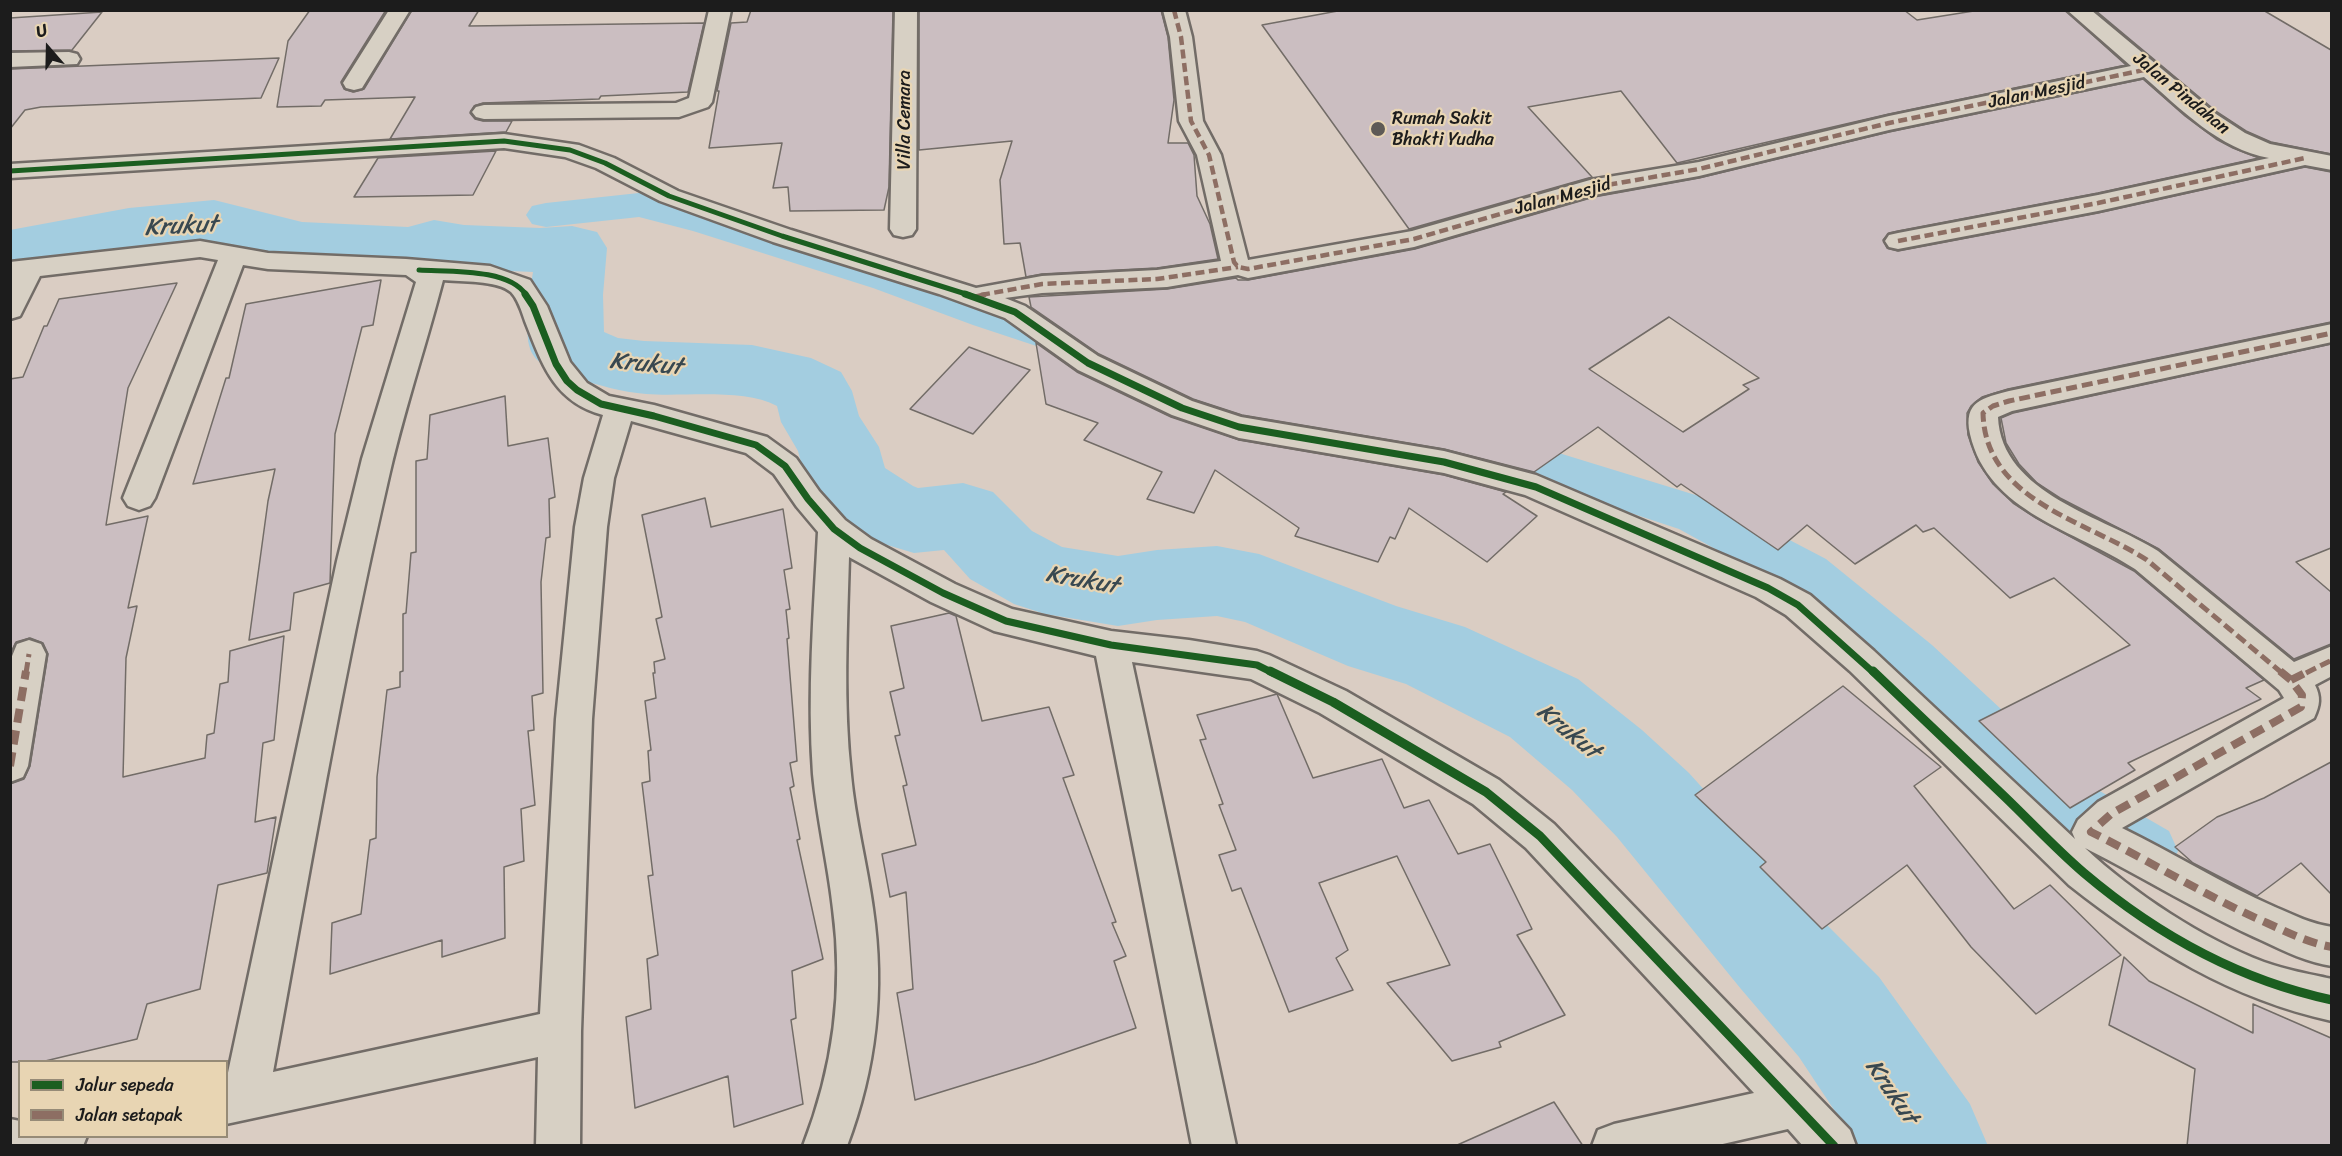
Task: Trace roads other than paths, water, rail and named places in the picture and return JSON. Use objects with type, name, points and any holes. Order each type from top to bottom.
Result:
[{"type":"street","points":[[354,83],[400,10]]},
{"type":"street","points":[[484,112],[680,110],[691,107],[700,102],[720,10]]},
{"type":"street","name":"Villa Cemara","points":[[903,229],[906,10]]},
{"type":"street","points":[[1174,10],[1181,37],[1191,121],[1209,155],[1231,253],[1239,267]]},
{"type":"street","name":"Jalan Pindahan","points":[[2077,10],[2208,120],[2236,138],[2264,150],[2331,163]]},
{"type":"street","points":[[10,60],[69,59]]},
{"type":"street","name":"Jalan Mesjid","points":[[975,297],[1000,289],[1030,285],[1158,279],[1239,267],[1259,267],[1414,239],[1590,188],[1699,169],[1889,123],[2149,69]]},
{"type":"street","points":[[10,171],[504,141],[570,150],[605,163],[669,196],[726,217],[1015,312],[1088,363],[1182,408],[1239,427],[1444,462],[1536,487],[1768,588],[1798,605],[2083,872],[2121,902],[2183,944],[2237,972],[2298,995],[2331,1000]]},
{"type":"street","points":[[1898,241],[2098,203],[2305,158]]},
{"type":"street","points":[[10,310],[21,270],[200,249],[268,261],[376,265],[490,275],[520,286],[533,306],[556,364],[567,381],[589,399],[756,445],[785,466],[834,530],[890,566],[1006,621],[1111,645],[1257,665],[1333,702],[1486,792],[1539,836],[1834,1146]]},
{"type":"street","points":[[139,498],[233,255]]},
{"type":"street","points":[[419,270],[430,280],[371,484],[236,1101],[560,1031]]},
{"type":"street","points":[[2331,333],[2009,401],[1993,406],[1983,413],[1983,426],[1992,453],[2010,480],[2041,503],[2108,536],[2150,562],[2291,680],[2302,694],[2301,707],[2101,823],[2148,860],[2228,906],[2314,944],[2331,947]]},
{"type":"street","points":[[558,1146],[560,1031],[574,719],[591,527],[599,478],[620,409]]},
{"type":"street","points":[[825,1146],[843,1098],[851,1055],[859,968],[855,922],[835,806],[829,717],[828,664],[834,530]]},
{"type":"street","points":[[1111,645],[1214,1146]]},
{"type":"street","points":[[10,766],[29,654]]},
{"type":"street","points":[[2291,680],[2331,660]]},
{"type":"street","points":[[1614,1146],[1796,1105]]},
{"type":"street","points":[[10,1141],[19,1143],[57,1138]]},
{"type":"waterway","points":[[546,215],[639,205],[707,222],[888,278],[989,315],[1160,371]]},
{"type":"waterway","name":"Krukut","points":[[10,252],[129,230],[214,221],[302,244],[411,249],[434,242],[464,247],[540,250],[572,248],[566,295],[567,346],[592,357],[618,364],[752,371],[792,380],[813,391],[821,422],[838,447],[849,485],[883,509],[914,521],[963,515],[1001,555],[1045,579],[1118,591],[1157,585],[1217,581],[1259,589],[1380,639],[1432,654],[1544,708],[1607,760],[1653,805],[1779,952],[1839,1017],[1928,1146]]},
{"type":"waterway","points":[[1470,453],[1549,468],[1697,515],[1807,574],[1912,661],[2051,794],[2147,851]]},
{"type":"place","name":"Rumah Sakit Bhakti Yudha","points":[[1378,129]]}]
